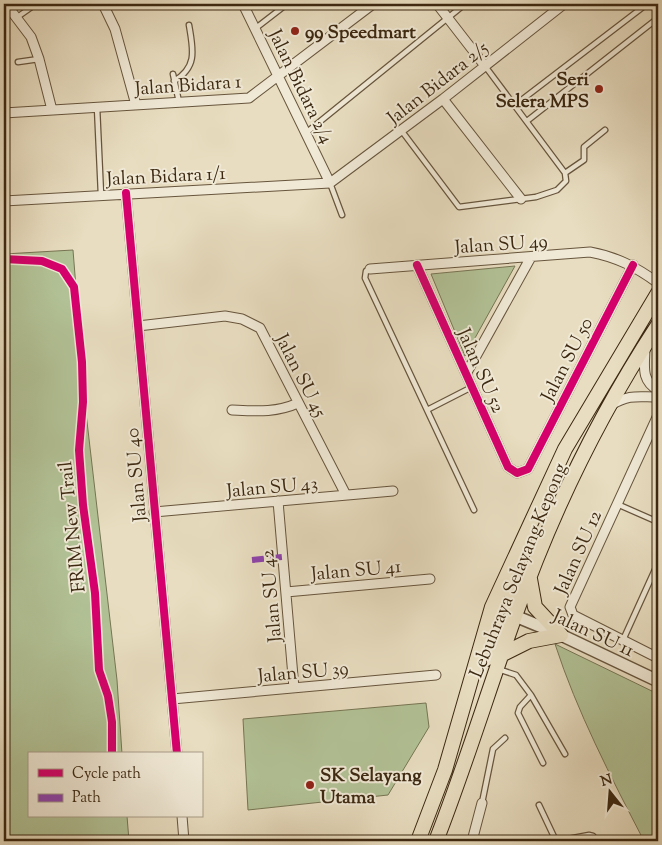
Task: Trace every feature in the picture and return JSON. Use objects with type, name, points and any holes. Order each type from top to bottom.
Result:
[{"type":"main road","name":"Lebuhraya Selayang Kepong","points":[[418,839],[450,751],[492,607],[577,427],[658,293]]},
{"type":"main road","name":"Lebuhraya Selayang Kepong","points":[[436,841],[515,616],[561,503],[609,406],[658,325]]},
{"type":"main road","points":[[450,751],[498,629],[504,621],[515,616],[511,607],[511,595],[519,549]]},
{"type":"main road","points":[[530,578],[535,607],[561,635]]},
{"type":"main road","points":[[503,654],[519,644],[561,635]]},
{"type":"street","points":[[6,4],[31,37],[52,110]]},
{"type":"street","points":[[103,4],[115,29],[136,105]]},
{"type":"street","name":"Jalan Bidara 2/4","points":[[243,4],[307,132],[330,183]]},
{"type":"street","name":"Jalan Bidara 1","points":[[4,113],[249,98],[373,4]]},
{"type":"street","points":[[437,4],[485,66]]},
{"type":"street","name":"Jalan Bidara 2/5","points":[[330,183],[443,99],[564,4]]},
{"type":"street","points":[[443,99],[521,199]]},
{"type":"street","name":"Jalan Bidara 1/1","points":[[4,202],[126,193],[330,183]]},
{"type":"street","name":"Jalan SU 40","points":[[126,193],[177,752]]},
{"type":"street","name":"Jalan SU 49","points":[[370,269],[590,252],[609,255],[633,265],[658,283]]},
{"type":"street","points":[[466,374],[531,257]]},
{"type":"street","name":"Jalan SU 52","points":[[417,265],[508,467],[517,473],[528,469]]},
{"type":"street","name":"Jalan SU 50","points":[[528,469],[633,265]]},
{"type":"street","name":"Jalan SU 45","points":[[138,326],[225,316],[242,318],[260,328],[346,495]]},
{"type":"street","points":[[645,344],[645,378],[650,385],[658,390]]},
{"type":"street","points":[[609,406],[624,397],[636,395],[658,397]]},
{"type":"street","points":[[232,410],[265,412],[286,409],[298,403]]},
{"type":"street","name":"Jalan SU 12","points":[[658,415],[570,607],[573,615],[658,658]]},
{"type":"street","name":"Jalan SU 43","points":[[154,512],[393,491]]},
{"type":"street","name":"Jalan SU 42","points":[[278,502],[294,688]]},
{"type":"street","name":"Jalan SU 41","points":[[286,592],[430,579]]},
{"type":"street","name":"Jalan SU 11","points":[[515,616],[561,635],[658,681]]},
{"type":"street","name":"Jalan SU 39","points":[[172,699],[436,675]]},
{"type":"street","points":[[472,841],[482,803]]},
{"type":"street","points":[[182,818],[184,841]]},
{"type":"lane","points":[[16,18],[36,4]]},
{"type":"lane","points":[[256,28],[287,4]]},
{"type":"lane","points":[[307,132],[466,4]]},
{"type":"lane","points":[[515,106],[647,4]]},
{"type":"lane","points":[[527,121],[658,18]]},
{"type":"lane","points":[[174,81],[186,74],[190,67],[192,43],[189,25]]},
{"type":"lane","points":[[18,62],[39,60]]},
{"type":"lane","points":[[402,130],[459,207],[521,199],[557,190],[566,182],[565,174],[485,66]]},
{"type":"lane","points":[[173,74],[179,102]]},
{"type":"lane","points":[[97,107],[101,195]]},
{"type":"lane","points":[[565,174],[584,160],[584,147],[606,130]]},
{"type":"lane","points":[[330,183],[342,215]]},
{"type":"lane","points":[[370,269],[366,271],[364,278],[474,510]]},
{"type":"lane","points":[[427,410],[472,387]]},
{"type":"lane","points":[[617,504],[658,522]]},
{"type":"lane","points":[[623,640],[658,563]]},
{"type":"lane","points":[[497,669],[516,675],[531,695],[565,754]]},
{"type":"lane","points":[[531,695],[520,707],[519,719],[544,763]]},
{"type":"lane","points":[[482,803],[493,749],[505,738]]},
{"type":"lane","points":[[539,805],[557,841],[589,836],[593,836],[597,841]]},
{"type":"green space","points":[[73,250],[86,413],[117,680],[122,752],[28,752],[28,818],[127,818],[129,841],[4,841],[4,254]]},
{"type":"green space","points":[[515,266],[465,356],[431,274]]},
{"type":"green space","points":[[555,644],[658,694],[658,841],[644,841],[584,719]]},
{"type":"green space","points":[[426,703],[429,727],[388,795],[248,810],[243,719]]},
{"type":"marked path","points":[[252,560],[283,557]]},
{"type":"cycle path","points":[[126,193],[177,752]]},
{"type":"cycle path","name":"FRIM New Trail","points":[[4,259],[42,261],[62,269],[74,287],[82,362],[83,402],[79,450],[83,505],[95,593],[99,670],[108,696],[112,722],[112,752]]},
{"type":"cycle path","points":[[417,265],[508,467],[517,473],[528,469],[633,265]]},
{"type":"place","name":"99 Speedmart","points":[[295,31]]},
{"type":"place","name":"Seri Selera MPS","points":[[599,89]]},
{"type":"place","name":"SK Selayang Utama","points":[[310,785]]}]
